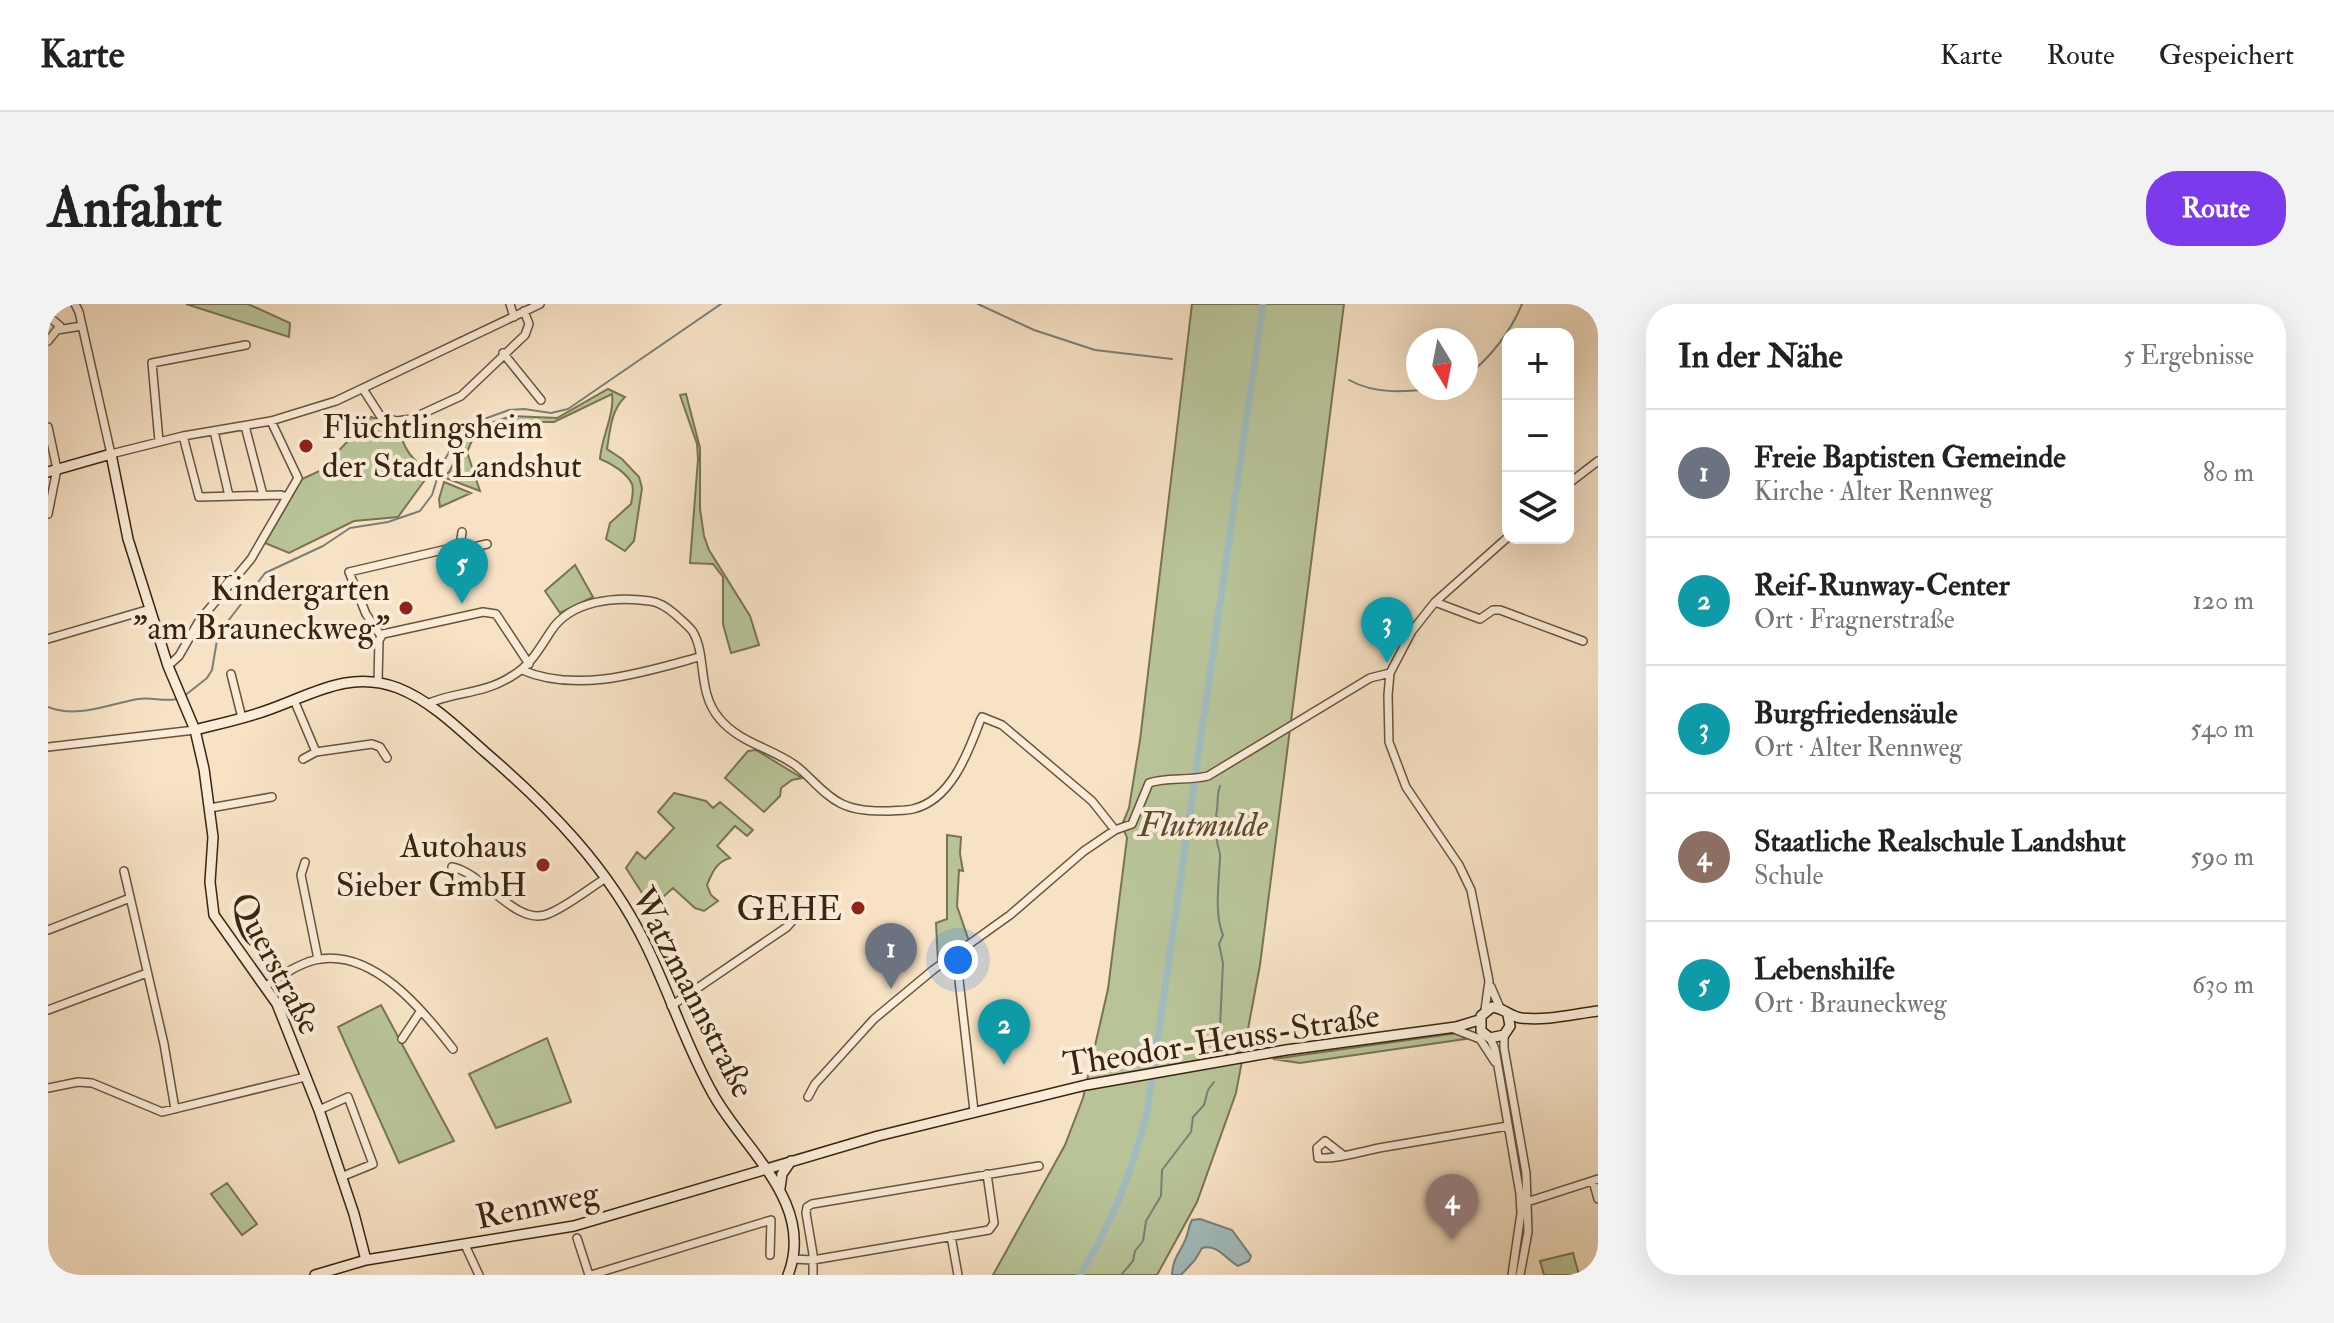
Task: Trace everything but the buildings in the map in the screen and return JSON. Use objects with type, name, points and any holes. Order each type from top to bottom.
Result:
[{"type":"street","points":[[75,304],[111,454]]},
{"type":"street","points":[[510,304],[514,317]]},
{"type":"street","points":[[53,471],[159,441],[271,421],[308,411],[363,389],[540,304]]},
{"type":"street","points":[[363,389],[381,417],[397,421],[411,419],[461,396],[525,335],[528,328],[524,311]]},
{"type":"street","points":[[48,316],[60,326],[48,341]]},
{"type":"street","points":[[57,330],[82,326]]},
{"type":"street","points":[[159,441],[152,363],[246,345]]},
{"type":"street","points":[[503,353],[541,400]]},
{"type":"street","points":[[168,666],[179,656],[199,621],[251,559],[298,478],[271,421]]},
{"type":"street","points":[[245,426],[263,495]]},
{"type":"street","points":[[48,427],[53,471],[48,514]]},
{"type":"street","points":[[214,431],[229,496]]},
{"type":"street","points":[[183,436],[199,497],[287,497]]},
{"type":"street","name":"Querstraße","points":[[111,454],[128,539],[168,666],[195,730],[213,837],[210,882],[214,915],[277,1004],[319,1110],[366,1260]]},
{"type":"street","points":[[1574,479],[1598,461]]},
{"type":"street","points":[[460,546],[462,532]]},
{"type":"street","points":[[1502,542],[1435,602],[1412,631],[1390,673],[1387,719],[1389,742],[1397,765],[1417,805],[1465,877],[1474,901],[1489,981],[1504,1011],[1507,1032],[1504,1048],[1526,1173],[1512,1275]]},
{"type":"street","points":[[378,682],[381,636],[366,614],[349,572],[460,546],[465,549],[487,544]]},
{"type":"street","points":[[427,704],[486,689],[526,667],[556,624],[569,612],[590,604],[621,600],[655,602],[671,610],[693,633],[707,695],[724,724],[737,735],[795,765],[840,803],[867,810],[907,810],[924,805],[937,796],[957,772],[982,717],[1002,725],[1092,801],[1115,830]]},
{"type":"street","points":[[1435,602],[1480,619],[1493,610],[1500,610],[1583,641]]},
{"type":"street","points":[[48,639],[150,609]]},
{"type":"street","points":[[381,636],[493,612],[526,667],[554,678],[606,680],[699,657]]},
{"type":"street","points":[[808,1097],[874,1019],[933,970],[1010,915],[1084,851],[1115,830],[1132,824],[1149,783],[1208,776],[1370,678],[1390,673]]},
{"type":"street","points":[[231,674],[242,718]]},
{"type":"street","name":"Watzmannstraße","points":[[48,747],[195,730],[242,718],[342,682],[378,682],[427,704],[540,800],[606,878],[646,943],[712,1094],[780,1188]]},
{"type":"street","points":[[294,700],[316,752]]},
{"type":"street","points":[[303,759],[316,752],[372,744],[380,747],[387,758]]},
{"type":"street","points":[[210,808],[272,797]]},
{"type":"street","points":[[305,862],[301,875],[318,959]]},
{"type":"street","name":"Watzmannstraße","points":[[452,867],[471,873],[519,912],[529,916],[547,914],[606,878]]},
{"type":"street","points":[[124,871],[175,1109]]},
{"type":"street","points":[[48,930],[130,898]]},
{"type":"street","points":[[671,1006],[787,927],[795,918]]},
{"type":"street","points":[[953,958],[958,971],[966,1065],[974,1111]]},
{"type":"street","points":[[266,986],[298,966],[318,959],[345,960],[374,971],[420,1012],[453,1049]]},
{"type":"street","points":[[48,1010],[147,973]]},
{"type":"street","points":[[1489,981],[1482,1015],[1498,1068],[1528,1232],[1520,1275]]},
{"type":"street","name":"Theodor-Heuss-Straße","points":[[765,1168],[974,1111],[1086,1085],[1272,1052],[1452,1028],[1482,1015],[1504,1011],[1536,1018],[1598,1011]]},
{"type":"street","points":[[402,1039],[420,1012]]},
{"type":"street","name":"Theodor-Heuss-Straße","points":[[1452,1028],[1486,1034],[1507,1032],[1536,1018]]},
{"type":"street","points":[[1452,1028],[1480,1039],[1498,1068]]},
{"type":"street","points":[[48,1088],[78,1082],[92,1083],[162,1112],[305,1077]]},
{"type":"street","points":[[319,1110],[348,1097],[373,1164],[341,1177]]},
{"type":"street","points":[[1343,1155],[1508,1126]]},
{"type":"street","points":[[743,1175],[754,1152]]},
{"type":"street","points":[[788,1275],[793,1259],[790,1217],[780,1188],[782,1174],[791,1161]]},
{"type":"street","points":[[813,1275],[807,1207],[1039,1166]]},
{"type":"street","name":"Rennweg","points":[[315,1275],[366,1260],[574,1226],[765,1168]]},
{"type":"street","points":[[793,1259],[813,1260],[989,1230],[994,1226],[987,1174]]},
{"type":"street","points":[[1524,1203],[1595,1180],[1598,1199]]},
{"type":"street","points":[[577,1238],[590,1275],[771,1220],[770,1255]]},
{"type":"street","points":[[951,1236],[958,1275]]},
{"type":"street","points":[[465,1245],[479,1275]]},
{"type":"green space","points":[[186,304],[248,304],[290,323],[289,337]]},
{"type":"green space","name":"Flutmulde","points":[[1192,304],[1344,304],[1260,965],[1236,1093],[1197,1202],[1157,1275],[993,1275],[1065,1145],[1083,1098],[1108,989],[1127,838],[1122,825],[1129,808],[1140,740]]},
{"type":"green space","points":[[608,389],[625,397],[614,414],[607,449],[639,477],[642,488],[634,541],[625,551],[606,539],[610,523],[631,504],[633,491],[626,476],[600,459],[612,410],[612,394],[554,422],[516,422],[491,428],[473,438],[467,452],[480,491],[443,477],[471,434],[485,425],[512,416],[557,418]]},
{"type":"green space","points":[[686,394],[700,448],[700,509],[704,536],[709,550],[750,616],[759,645],[731,653],[723,624],[723,577],[713,564],[690,563],[698,459],[697,444],[680,395]]},
{"type":"green space","points":[[371,417],[399,427],[409,453],[430,473],[398,517],[354,521],[289,553],[265,543],[302,479],[326,468],[325,465]]},
{"type":"green space","points":[[444,482],[471,493],[440,507]]},
{"type":"green space","points":[[575,565],[593,597],[560,613],[545,591]]},
{"type":"green space","points":[[756,750],[802,778],[792,780],[781,788],[780,796],[764,812],[725,778],[748,751]]},
{"type":"green space","points":[[674,793],[706,801],[713,808],[720,802],[753,830],[747,836],[735,826],[717,846],[730,858],[718,865],[711,876],[707,885],[718,901],[704,911],[695,908],[673,888],[663,897],[652,888],[644,896],[626,868],[637,852],[645,859],[674,828],[658,812]]},
{"type":"green space","points":[[947,835],[961,837],[963,871],[959,870],[957,906],[969,941],[938,963],[936,923],[947,919]]},
{"type":"green space","points":[[381,1005],[454,1141],[399,1163],[338,1027]]},
{"type":"green space","points":[[1458,1033],[1465,1039],[1300,1063],[1273,1059]]},
{"type":"green space","points":[[547,1038],[571,1102],[496,1128],[469,1074]]},
{"type":"green space","points":[[227,1183],[257,1224],[242,1235],[211,1194]]},
{"type":"green space","points":[[1573,1253],[1579,1275],[1544,1275],[1540,1261]]},
{"type":"water","points":[[1200,1219],[1232,1230],[1251,1256],[1249,1261],[1238,1266],[1217,1250],[1202,1248],[1181,1275],[1172,1275],[1175,1259],[1192,1220]]},
{"type":"waterway","points":[[183,697],[207,678],[212,670],[218,634],[265,573],[323,546],[350,528],[388,522],[420,511],[432,495],[441,466],[455,442],[471,426],[509,410],[551,413],[568,409],[721,304]]},
{"type":"waterway","points":[[978,304],[1034,330],[1095,350],[1172,359]]},
{"type":"waterway","name":"Flutmulde","points":[[1080,1275],[1120,1197],[1147,1113],[1263,304]]},
{"type":"waterway","points":[[1478,366],[1498,344],[1522,304]]},
{"type":"waterway","points":[[1349,380],[1370,388],[1406,391]]},
{"type":"waterway","points":[[48,707],[70,712],[138,699],[177,699]]},
{"type":"waterway","points":[[1220,786],[1216,815],[1220,856],[1218,908],[1223,935],[1219,944],[1223,963],[1220,1027]]},
{"type":"waterway","points":[[1121,1275],[1133,1261],[1135,1251],[1143,1241],[1146,1221],[1161,1196],[1162,1170],[1191,1132],[1193,1117],[1204,1105],[1214,1082]]},
{"type":"place","name":"Flüchtlingsheim der Stadt Landshut","points":[[306,446]]},
{"type":"place","name":"Lebenshilfe","points":[[462,604]]},
{"type":"place","name":"Kindergarten \"am Brauneckweg\"","points":[[406,608]]},
{"type":"place","name":"Burgfriedensäule","points":[[1387,663]]},
{"type":"place","name":"Autohaus Sieber GmbH","points":[[543,865]]},
{"type":"place","name":"GEHE","points":[[858,908]]},
{"type":"place","name":"Freie Baptisten Gemeinde","points":[[891,989]]},
{"type":"place","name":"Reif-Runway-Center","points":[[1004,1065]]},
{"type":"place","name":"Staatliche Realschule Landshut","points":[[1452,1240]]}]
